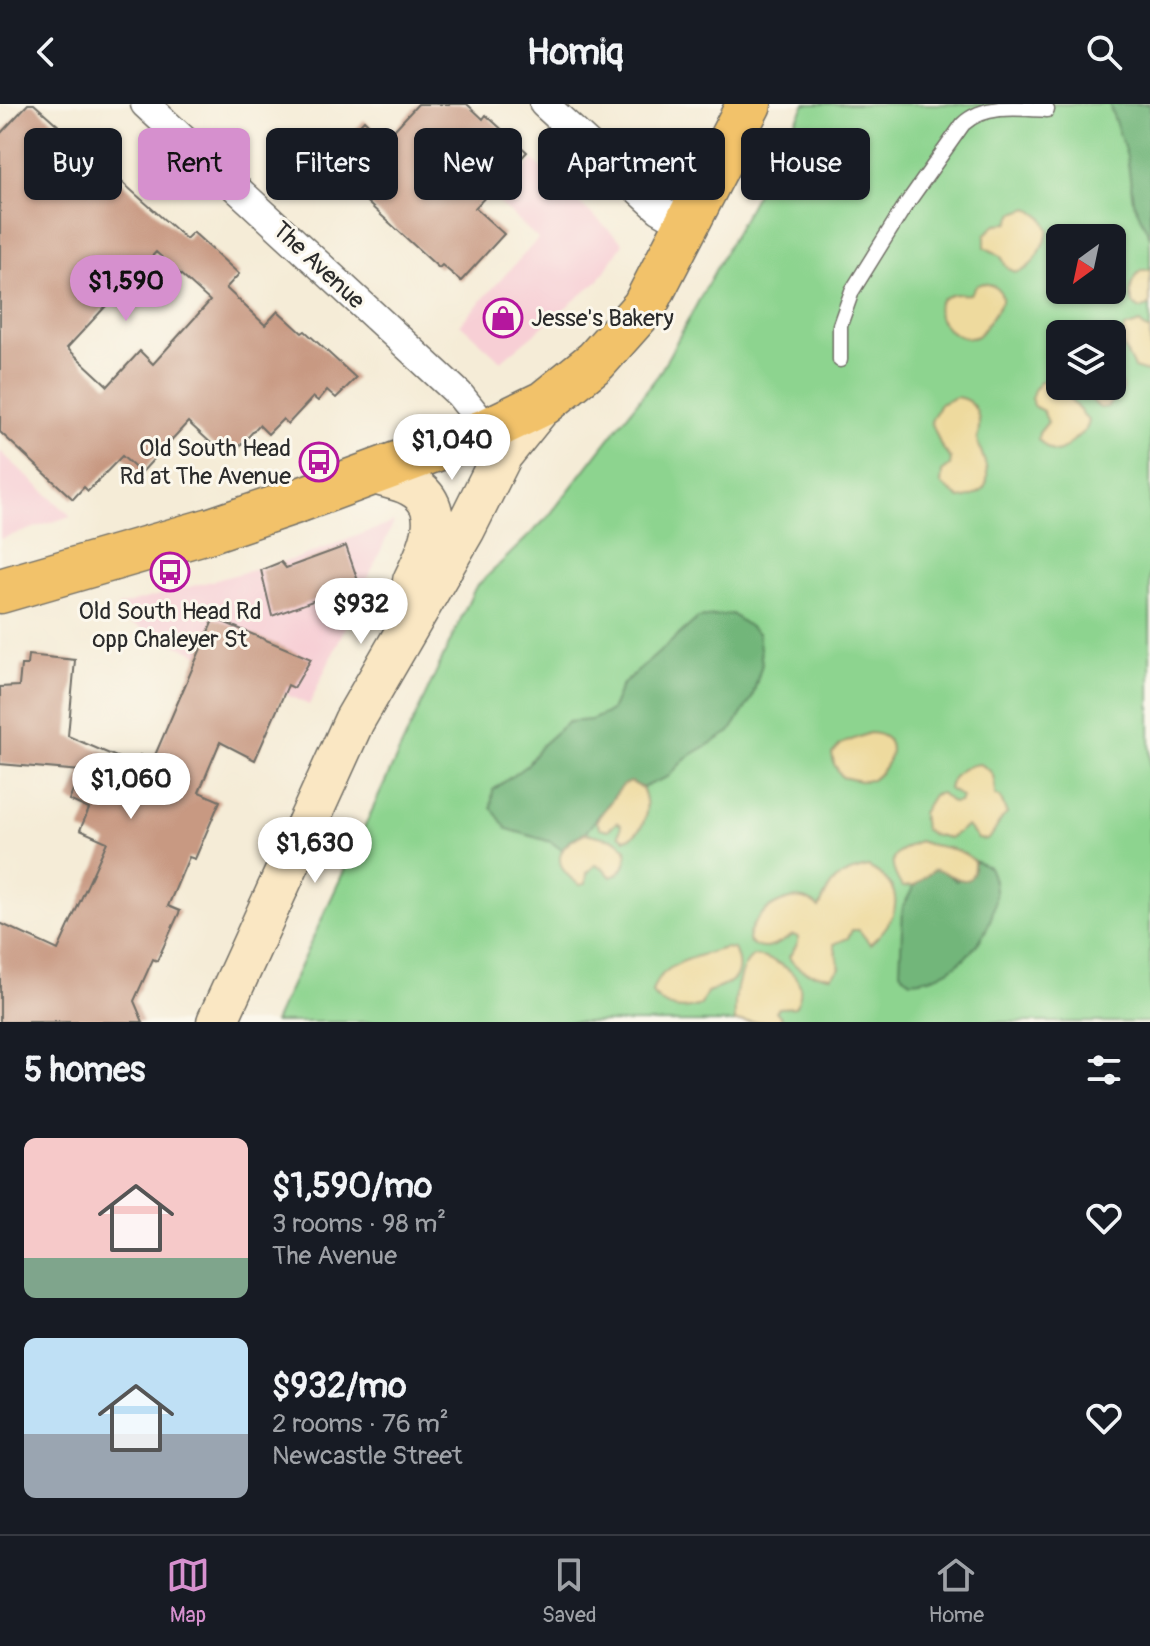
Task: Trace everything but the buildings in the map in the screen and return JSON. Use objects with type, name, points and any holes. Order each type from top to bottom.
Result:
[{"type":"main road","points":[[0,591],[211,530],[375,474],[488,430],[544,403],[596,361],[644,307],[749,104]]},
{"type":"street","name":"The Avenue","points":[[145,104],[459,394],[488,430]]},
{"type":"street","points":[[544,104],[659,209],[685,224]]},
{"type":"street","points":[[354,721],[465,529],[502,455],[544,403]]},
{"type":"street","points":[[217,1022],[354,721],[389,631],[429,549],[434,512],[428,499],[411,485],[375,474]]},
{"type":"lane","points":[[840,360],[840,325],[852,291],[903,209],[963,124],[970,116],[988,110],[1047,110]]},
{"type":"shaded area","points":[[533,160],[538,165],[538,200],[576,200],[623,243],[599,280],[501,361],[460,324],[538,239],[496,200],[522,200],[522,172]]},
{"type":"shaded area","points":[[0,451],[71,516],[0,539]]},
{"type":"shaded area","points":[[394,522],[309,705],[117,617],[118,606],[298,558]]},
{"type":"green space","points":[[805,104],[1150,104],[1150,1022],[274,1022],[475,588],[548,517],[659,374],[753,200],[870,200],[870,128],[792,128]]},
{"type":"green space","points":[[1109,104],[1150,104],[1150,237],[1133,201],[1127,156]]},
{"type":"green space","points":[[732,614],[758,633],[762,664],[752,698],[730,732],[686,758],[668,777],[642,788],[631,782],[623,785],[585,833],[571,839],[562,850],[551,842],[507,829],[491,807],[493,790],[527,765],[542,745],[568,722],[591,720],[611,711],[622,685],[698,618]]},
{"type":"green space","points":[[974,861],[989,867],[995,886],[989,925],[965,958],[930,978],[910,981],[900,971],[903,907],[914,886],[933,870],[942,870],[956,881],[974,869]]},
{"type":"sand","points":[[1029,208],[1046,224],[1044,244],[1022,271],[1006,266],[999,255],[985,247],[985,235],[996,224],[1009,223],[1014,213]]},
{"type":"sand","points":[[1142,270],[1150,270],[1150,305],[1141,309],[1133,304],[1131,290],[1135,277]]},
{"type":"sand","points":[[984,283],[997,289],[1002,301],[986,326],[977,336],[968,338],[950,331],[938,315],[941,300],[953,294],[970,294],[977,285]]},
{"type":"sand","points":[[1140,323],[1150,330],[1150,368],[1147,372],[1134,368],[1126,352],[1126,328]]},
{"type":"sand","points":[[1041,381],[1046,381],[1046,400],[1071,400],[1089,421],[1085,430],[1058,452],[1049,450],[1038,439],[1048,422],[1043,411],[1033,406],[1034,390]]},
{"type":"sand","points":[[956,397],[970,402],[977,412],[977,440],[987,477],[981,491],[960,499],[941,484],[942,472],[950,466],[951,459],[941,446],[931,421],[940,404]]},
{"type":"sand","points":[[1092,400],[1113,400],[1107,407],[1100,408]]},
{"type":"sand","points":[[869,733],[887,739],[890,745],[891,752],[885,767],[872,780],[842,777],[832,754],[841,744]]},
{"type":"sand","points":[[979,764],[991,772],[995,795],[1000,797],[1007,814],[990,837],[987,840],[978,839],[967,826],[949,838],[924,829],[922,813],[933,795],[941,793],[952,803],[959,802],[962,797],[949,789],[953,779],[968,766]]},
{"type":"sand","points":[[631,782],[642,788],[646,811],[638,831],[625,839],[619,835],[621,825],[617,822],[608,830],[600,828],[596,821],[623,785]]},
{"type":"sand","points":[[585,833],[616,840],[626,848],[626,857],[624,866],[616,875],[611,877],[595,865],[587,873],[586,884],[580,885],[564,871],[560,857],[567,844]]},
{"type":"sand","points":[[919,841],[968,856],[974,861],[970,878],[960,879],[934,870],[914,886],[902,887],[894,870],[894,858],[902,849]]},
{"type":"sand","points":[[868,867],[881,875],[894,893],[893,913],[888,924],[870,944],[859,930],[852,930],[848,938],[834,944],[840,968],[831,976],[807,972],[792,962],[789,957],[798,943],[798,937],[793,935],[765,948],[748,941],[756,920],[776,904],[799,899],[810,901],[819,908],[836,880],[849,872]]},
{"type":"sand","points":[[725,948],[734,949],[739,967],[737,973],[730,983],[707,992],[701,1005],[674,1008],[652,993],[662,974],[671,968]]},
{"type":"sand","points":[[753,956],[782,965],[797,979],[800,997],[795,1007],[776,1011],[785,1022],[735,1022],[740,977]]},
{"type":"place","name":"Jesse's Bakery","points":[[503,318]]},
{"type":"place","name":"Old South Head Rd at The Avenue","points":[[319,462]]},
{"type":"place","name":"Old South Head Rd opp Chaleyer St","points":[[170,572]]}]
